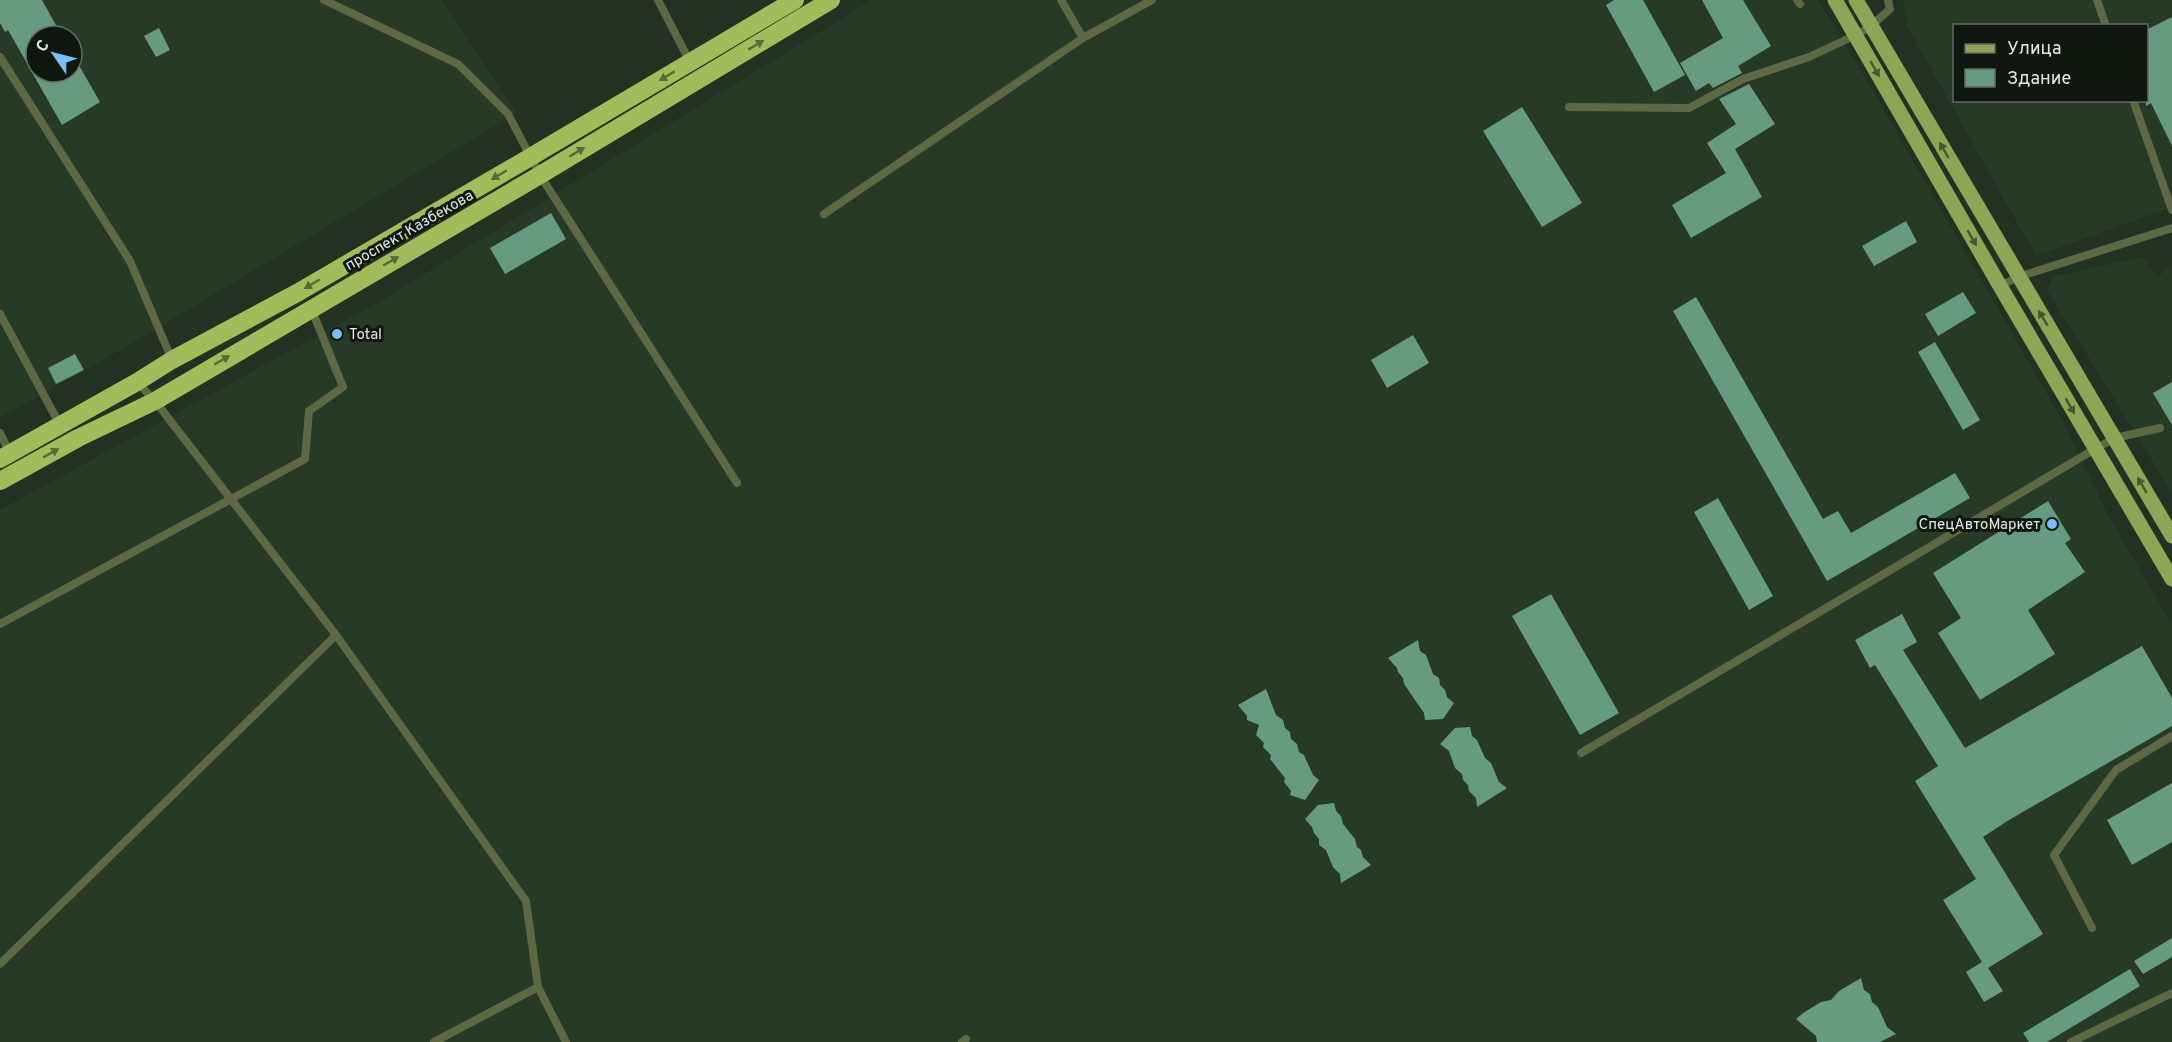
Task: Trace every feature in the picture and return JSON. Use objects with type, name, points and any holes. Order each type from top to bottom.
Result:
[{"type":"highway","name":"проспект Казбекова","points":[[5,456],[172,360],[297,293],[795,0]]},
{"type":"highway","name":"проспект Казбекова","points":[[0,481],[78,438],[155,401],[540,175],[831,0]]},
{"type":"main road","points":[[1835,0],[2172,579]]},
{"type":"main road","points":[[1856,0],[2172,536]]},
{"type":"lane","points":[[324,0],[458,64],[508,114],[540,175],[737,483]]},
{"type":"lane","points":[[658,0],[690,62]]},
{"type":"lane","points":[[1061,0],[1083,38]]},
{"type":"lane","points":[[824,214],[1083,38],[1152,0]]},
{"type":"lane","points":[[1569,107],[1689,108],[1743,78],[1809,57],[1856,35],[1871,26],[1890,9],[1888,0]]},
{"type":"lane","points":[[2097,0],[2105,24]]},
{"type":"lane","points":[[0,57],[130,261],[172,360]]},
{"type":"lane","points":[[2134,102],[2172,210]]},
{"type":"lane","points":[[2000,286],[2018,277],[2172,228]]},
{"type":"lane","points":[[0,624],[305,459],[309,411],[343,387],[310,308]]},
{"type":"lane","points":[[0,314],[60,426]]},
{"type":"lane","points":[[137,382],[155,401],[336,635],[525,901],[538,987],[566,1042]]},
{"type":"lane","points":[[1581,753],[2095,449],[2115,438],[2160,428]]},
{"type":"lane","points":[[0,433],[5,456]]},
{"type":"lane","points":[[0,964],[336,635]]},
{"type":"lane","points":[[2092,928],[2054,855],[2116,770],[2172,736]]},
{"type":"lane","points":[[434,1042],[538,987]]},
{"type":"lane","points":[[2071,1042],[2172,993]]},
{"type":"shaded area","points":[[0,0],[442,0],[517,113],[143,337],[0,418]]},
{"type":"shaded area","points":[[872,0],[1818,0],[2062,420],[2108,515],[2172,625],[2172,1042],[0,1042],[0,510],[377,303]]},
{"type":"shaded area","points":[[1903,0],[2172,0],[2172,207],[2036,256],[1907,26]]},
{"type":"shaded area","points":[[2142,257],[2158,276],[2172,265],[2172,493],[2047,290],[2055,276]]},
{"type":"building","points":[[0,0],[42,0],[55,24],[24,24],[24,58],[8,30],[5,32],[0,23]]},
{"type":"building","points":[[1614,0],[1643,0],[1685,75],[1654,92],[1606,5]]},
{"type":"building","points":[[1702,0],[1743,0],[1771,46],[1738,66],[1742,73],[1713,88],[1709,83],[1696,91],[1680,63],[1723,38]]},
{"type":"building","points":[[2172,17],[2172,146],[2151,103],[2146,106],[2148,102],[2148,29]]},
{"type":"building","points":[[159,28],[170,50],[156,57],[144,36]]},
{"type":"building","points":[[84,74],[100,102],[62,125],[39,84],[84,84]]},
{"type":"building","points":[[1749,84],[1775,124],[1735,149],[1762,197],[1691,238],[1672,205],[1726,173],[1707,143],[1736,124],[1719,99]]},
{"type":"building","points":[[1522,107],[1582,203],[1542,227],[1483,131]]},
{"type":"building","points":[[551,213],[566,239],[505,274],[490,248]]},
{"type":"building","points":[[1906,221],[1917,242],[1874,266],[1862,246]]},
{"type":"building","points":[[1963,292],[1976,313],[1938,336],[1925,314]]},
{"type":"building","points":[[1696,297],[1823,519],[1838,511],[1851,533],[1955,473],[1970,498],[1827,581],[1673,311]]},
{"type":"building","points":[[1413,335],[1429,363],[1387,388],[1371,360]]},
{"type":"building","points":[[1935,342],[1980,420],[1963,430],[1918,352]]},
{"type":"building","points":[[75,354],[84,370],[56,384],[48,368]]},
{"type":"building","points":[[2172,382],[2172,425],[2153,393]]},
{"type":"building","points":[[1718,498],[1773,596],[1749,610],[1694,512]]},
{"type":"building","points":[[2048,501],[2071,539],[2065,543],[2085,572],[2028,610],[2055,654],[1980,700],[1938,633],[1961,618],[1933,573]]},
{"type":"building","points":[[1551,594],[1619,713],[1580,735],[1512,616]]},
{"type":"building","points":[[1902,614],[1917,642],[1903,650],[1965,748],[2142,646],[2172,698],[2172,726],[1983,837],[2043,934],[1988,968],[2003,991],[1984,1002],[1966,972],[1982,962],[1943,900],[1976,879],[1915,781],[1938,766],[1875,665],[1870,668],[1855,640]]},
{"type":"building","points":[[1418,640],[1420,651],[1426,655],[1433,674],[1439,678],[1447,697],[1454,703],[1443,719],[1425,720],[1424,713],[1404,684],[1397,668],[1388,658]]},
{"type":"building","points":[[1266,689],[1276,715],[1283,720],[1291,739],[1297,744],[1299,752],[1304,755],[1313,775],[1319,780],[1305,800],[1290,795],[1291,791],[1284,782],[1285,778],[1270,759],[1271,755],[1263,747],[1264,743],[1256,735],[1259,725],[1247,720],[1247,716],[1238,705]]},
{"type":"building","points":[[1470,727],[1472,736],[1477,740],[1485,758],[1491,763],[1499,782],[1507,788],[1477,807],[1476,798],[1469,791],[1462,774],[1455,768],[1449,751],[1440,744],[1455,728]]},
{"type":"building","points":[[2172,783],[2172,842],[2132,865],[2107,820]]},
{"type":"building","points":[[1334,803],[1343,824],[1355,839],[1363,857],[1371,865],[1341,883],[1340,874],[1333,867],[1326,850],[1319,845],[1319,839],[1305,819],[1318,805]]},
{"type":"building","points":[[2172,938],[2172,957],[2143,974],[2134,961]]},
{"type":"building","points":[[2130,969],[2140,986],[2047,1042],[2029,1042],[2023,1033]]},
{"type":"building","points":[[1861,978],[1864,990],[1870,994],[1872,1002],[1878,1007],[1887,1027],[1896,1034],[1880,1042],[1817,1042],[1816,1036],[1796,1019],[1821,1002],[1831,1000],[1839,991]]},
{"type":"place","name":"Total","points":[[337,334]]},
{"type":"place","name":"СпецАвтоМаркет","points":[[2052,524]]}]
